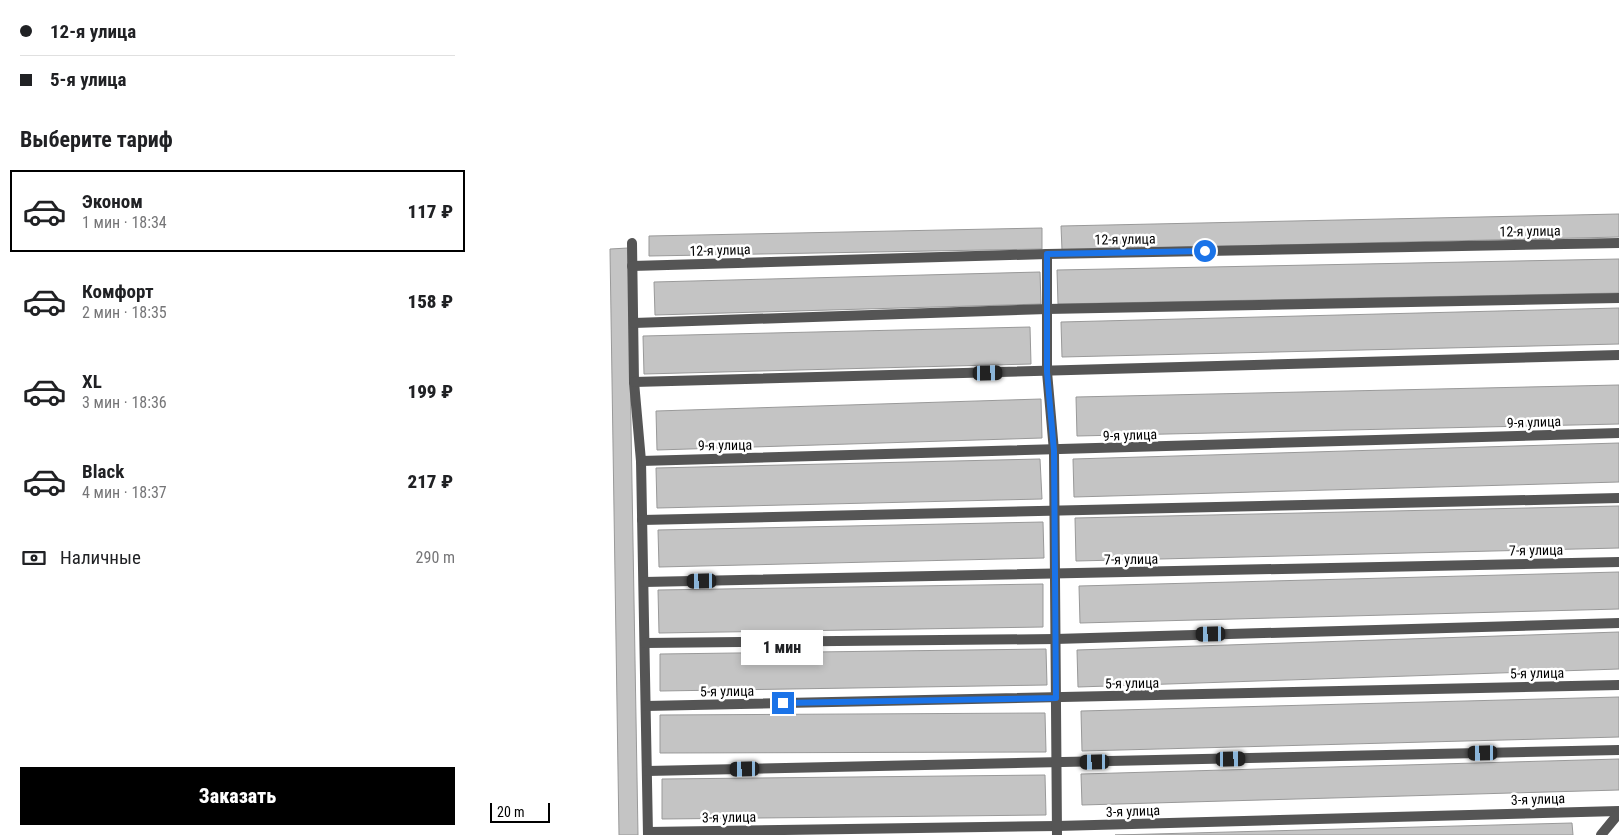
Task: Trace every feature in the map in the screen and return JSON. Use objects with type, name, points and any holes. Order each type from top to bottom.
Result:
[{"type":"street","points":[[632,243],[634,382],[641,461],[648,833]]},
{"type":"street","name":"12-я улица","points":[[632,266],[1047,254],[1619,243]]},
{"type":"street","points":[[1047,254],[1047,372],[1054,451],[1057,831]]},
{"type":"street","points":[[634,323],[1047,309],[1619,298]]},
{"type":"street","points":[[634,382],[1619,355]]},
{"type":"street","name":"9-я улица","points":[[641,461],[1054,451],[1619,433]]},
{"type":"street","points":[[642,520],[1619,498]]},
{"type":"street","name":"7-я улица","points":[[643,582],[1619,562]]},
{"type":"street","points":[[645,643],[1055,639],[1619,623]]},
{"type":"street","name":"5-я улица","points":[[646,706],[1619,685]]},
{"type":"street","points":[[647,771],[1619,750]]},
{"type":"street","points":[[1601,835],[1619,812]]},
{"type":"street","name":"3-я улица","points":[[648,833],[1057,831],[1619,812]]},
{"type":"building","points":[[1619,214],[1619,237],[1062,250],[1061,226]]},
{"type":"building","points":[[1042,228],[1042,249],[649,256],[649,236]]},
{"type":"building","points":[[628,248],[638,835],[619,835],[610,249]]},
{"type":"building","points":[[1619,259],[1619,293],[1058,304],[1057,270]]},
{"type":"building","points":[[1040,272],[1041,304],[655,315],[654,282]]},
{"type":"building","points":[[1619,308],[1619,344],[1062,357],[1061,322]]},
{"type":"building","points":[[1030,327],[1031,364],[644,374],[643,336]]},
{"type":"building","points":[[1619,385],[1619,424],[1077,436],[1076,397]]},
{"type":"building","points":[[1041,399],[1042,438],[657,450],[656,411]]},
{"type":"building","points":[[1619,443],[1619,482],[1074,497],[1073,459]]},
{"type":"building","points":[[1040,459],[1042,499],[657,508],[656,468]]},
{"type":"building","points":[[1619,506],[1619,548],[1076,561],[1075,518]]},
{"type":"building","points":[[1043,522],[1044,558],[659,567],[658,530]]},
{"type":"building","points":[[1619,572],[1619,609],[1080,623],[1079,586]]},
{"type":"building","points":[[1043,584],[1043,627],[659,633],[658,590]]},
{"type":"building","points":[[1619,632],[1619,669],[1078,687],[1077,650]]},
{"type":"building","points":[[1046,649],[1047,685],[660,691],[660,654]]},
{"type":"building","points":[[1619,697],[1619,737],[1082,751],[1081,711]]},
{"type":"building","points":[[1045,713],[1046,752],[660,753],[660,715]]},
{"type":"building","points":[[1619,759],[1619,790],[1082,805],[1081,774]]},
{"type":"building","points":[[1045,775],[1046,815],[662,819],[662,779]]},
{"type":"building","points":[[1572,823],[1573,835],[1115,835]]},
{"type":"route","points":[[783,703],[1056,698],[1054,451],[1047,372],[1047,254],[1205,251]]}]
